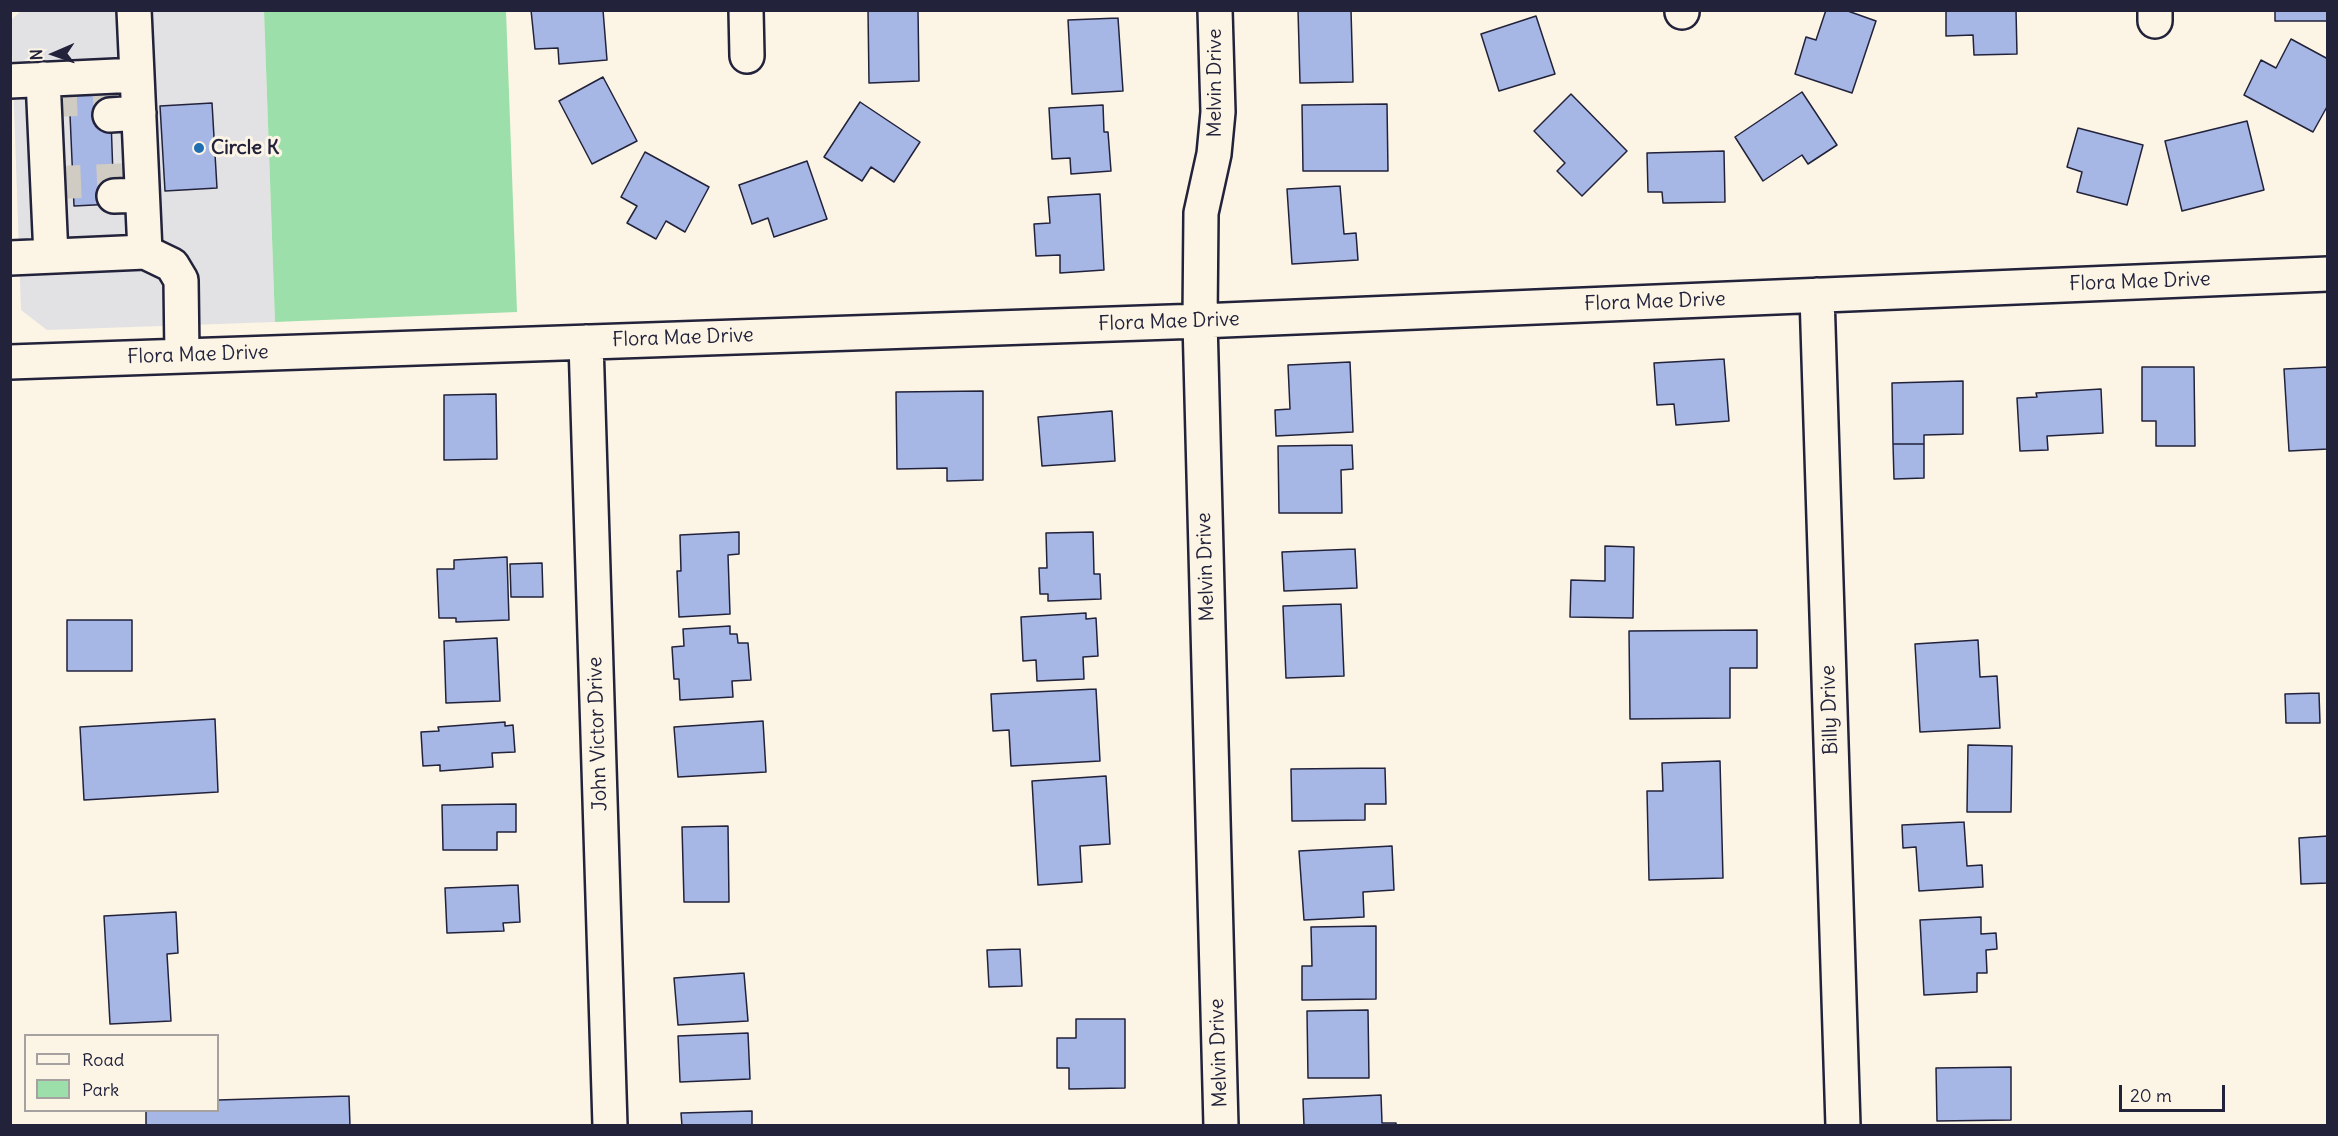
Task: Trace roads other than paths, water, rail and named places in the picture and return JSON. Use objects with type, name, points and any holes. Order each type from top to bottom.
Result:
[{"type":"street","points":[[134,10],[137,75],[124,114],[128,196],[145,252]]},
{"type":"street","points":[[746,10],[747,56]]},
{"type":"street","name":"Melvin Drive","points":[[1215,10],[1218,112],[1214,154],[1201,213],[1200,321],[1221,1125]]},
{"type":"street","points":[[10,81],[137,75]]},
{"type":"street","points":[[43,80],[58,117],[61,199],[51,256]]},
{"type":"street","points":[[10,258],[145,252],[172,264],[181,280],[182,356]]},
{"type":"street","name":"Flora Mae Drive","points":[[10,362],[1200,321],[2328,274]]},
{"type":"street","name":"Billy Drive","points":[[1816,295],[1843,1125]]},
{"type":"street","name":"John Victor Drive","points":[[586,342],[610,1125]]},
{"type":"tunnel","points":[[44,101],[137,97]]},
{"type":"tunnel","points":[[48,183],[142,179]]},
{"type":"place","name":"Circle K","points":[[199,148]]}]
